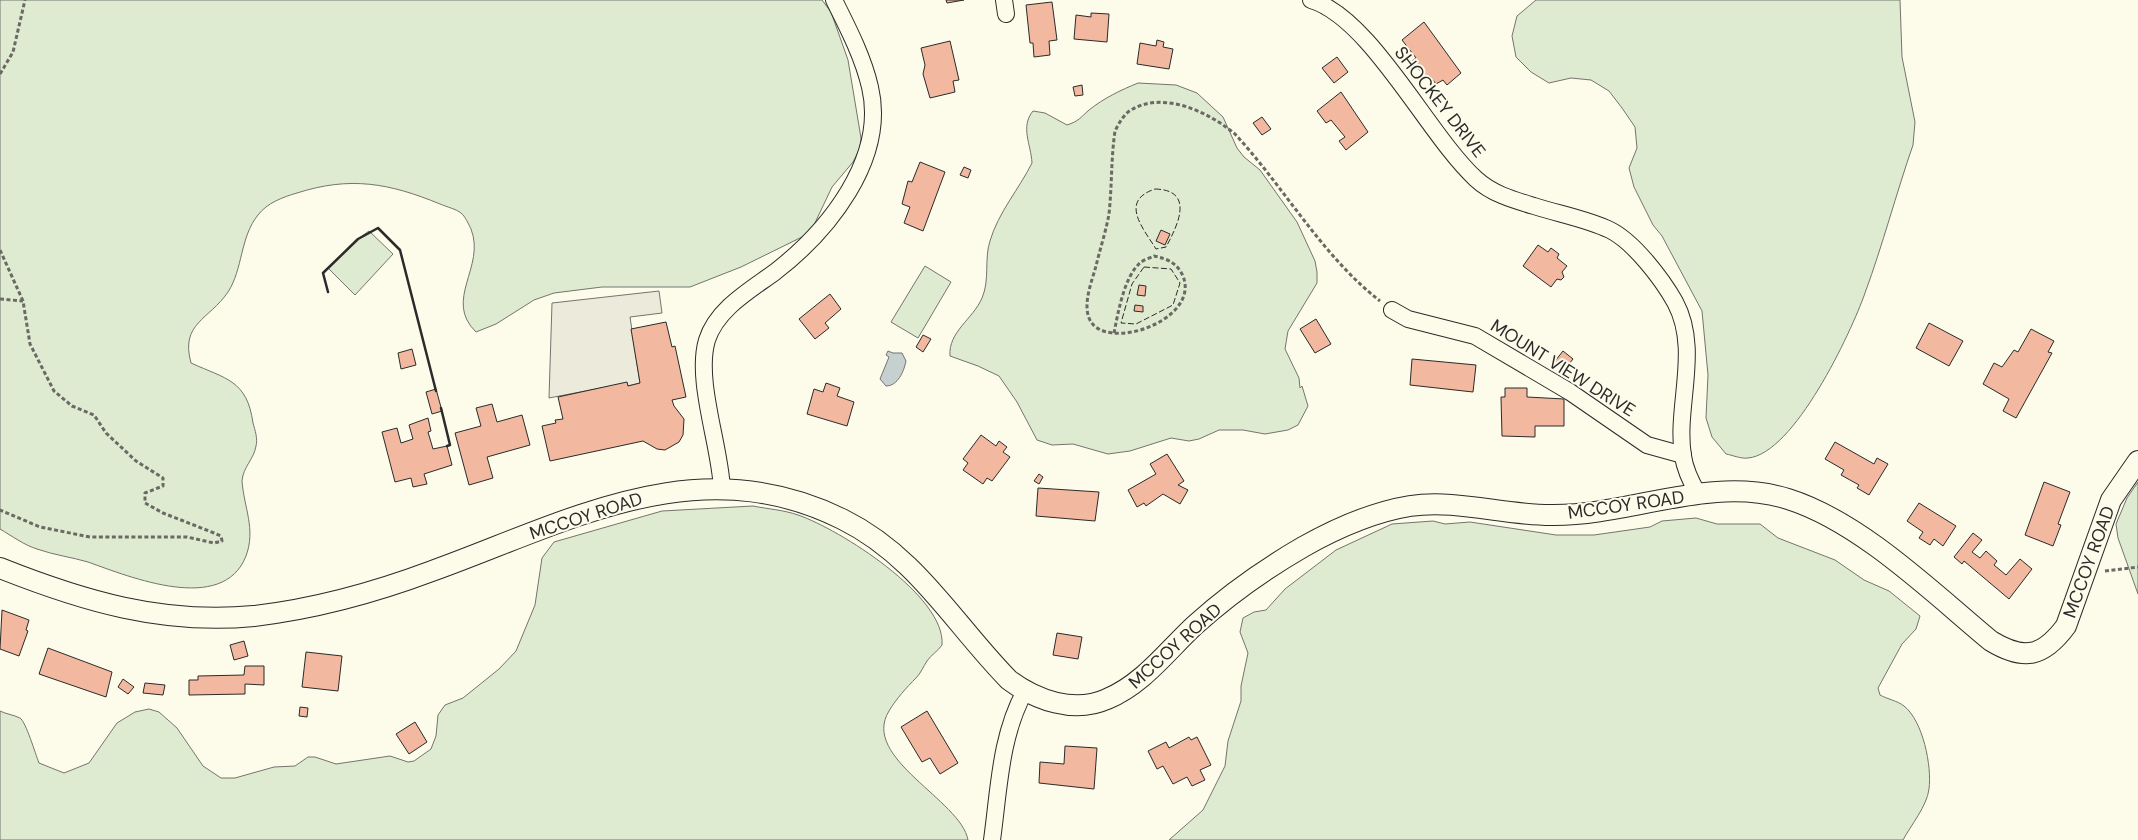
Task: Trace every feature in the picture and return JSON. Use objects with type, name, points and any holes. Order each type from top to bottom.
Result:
[{"type":"street","points":[[722,489],[718,451],[704,379],[704,359],[710,332],[721,314],[779,268],[822,227],[850,188],[863,163],[870,142],[873,125],[871,88],[851,34],[834,0]]},
{"type":"street","name":"SHOCKEY DRIVE","points":[[1311,0],[1328,8],[1360,36],[1382,60],[1441,140],[1477,180],[1490,189],[1518,201],[1609,229],[1630,243],[1646,262],[1676,303],[1684,329],[1686,365],[1683,455],[1688,474],[1698,494]]},
{"type":"street","name":"MOUNT VIEW DRIVE","points":[[1392,310],[1408,319],[1475,336],[1562,387],[1647,445],[1683,455]]},
{"type":"street","name":"MCCOY ROAD","points":[[0,568],[64,593],[124,609],[178,616],[254,616],[325,602],[431,572],[561,520],[609,504],[680,490],[722,489],[749,491],[813,507],[843,519],[872,536],[924,580],[995,666],[1025,692],[1044,700],[1086,705],[1103,701],[1124,692],[1147,673],[1196,624],[1270,568],[1303,547],[1371,516],[1410,506],[1431,504],[1512,513],[1551,515],[1585,514],[1698,494],[1742,491],[1788,499],[1823,513],[1860,536],[1991,641],[2011,651],[2031,654],[2044,649],[2056,640],[2066,626],[2111,500],[2138,461]]},
{"type":"street","points":[[992,840],[1007,736],[1017,705],[1025,692]]},
{"type":"path","points":[[0,74],[13,52],[25,0]]},
{"type":"path","points":[[1114,333],[1118,310],[1128,282],[1140,264],[1154,256],[1166,259],[1179,267],[1186,284],[1182,303],[1167,318],[1140,330],[1114,333],[1107,333],[1095,327],[1088,316],[1087,300],[1108,215],[1115,130],[1131,110],[1146,103],[1169,103],[1199,111],[1219,120],[1235,134],[1336,258],[1367,291],[1392,310]]},
{"type":"path","points":[[0,250],[23,301],[30,344],[54,391],[72,406],[94,415],[106,433],[136,461],[163,478],[164,486],[145,493],[145,502],[163,513],[214,532],[221,536],[222,541],[214,543],[187,537],[90,537],[40,526],[0,510]]},
{"type":"path","points":[[0,299],[23,301]]},
{"type":"path","points":[[2104,572],[2138,567]]},
{"type":"green space","points":[[0,0],[822,0],[831,12],[848,60],[861,138],[860,148],[853,162],[832,187],[813,227],[804,236],[741,267],[690,287],[602,287],[554,293],[534,300],[496,324],[476,332],[467,320],[463,308],[474,243],[471,229],[464,216],[459,212],[404,191],[369,184],[352,183],[316,188],[286,196],[271,204],[258,215],[252,224],[233,283],[228,292],[198,323],[189,339],[191,363],[233,383],[246,398],[250,409],[257,443],[255,451],[244,471],[242,481],[250,528],[249,546],[246,556],[234,574],[218,584],[197,588],[174,587],[127,576],[88,562],[37,549],[0,529]]},
{"type":"green space","points":[[1536,0],[1900,0],[1902,57],[1915,122],[1913,145],[1872,275],[1847,335],[1834,362],[1802,415],[1784,436],[1766,451],[1748,458],[1726,454],[1712,437],[1706,418],[1708,375],[1702,311],[1662,236],[1653,225],[1634,187],[1629,168],[1637,148],[1635,127],[1609,91],[1591,80],[1571,78],[1549,83],[1531,72],[1516,57],[1512,36],[1517,16]]},
{"type":"green space","points":[[1138,83],[1176,85],[1197,93],[1223,117],[1237,148],[1244,157],[1260,170],[1297,222],[1315,261],[1317,283],[1288,331],[1285,349],[1299,378],[1300,388],[1302,386],[1308,406],[1298,425],[1288,430],[1265,434],[1243,430],[1219,430],[1199,439],[1189,441],[1171,438],[1130,451],[1108,454],[1073,444],[1052,445],[1037,440],[1017,402],[999,376],[950,356],[950,347],[953,340],[982,298],[988,248],[998,221],[1032,163],[1027,136],[1027,123],[1033,111],[1045,113],[1067,125],[1077,121],[1107,98]]},
{"type":"green space","points":[[369,231],[393,254],[355,295],[328,268]]},
{"type":"green space","points":[[925,266],[951,282],[918,338],[891,322]]},
{"type":"green space","points":[[2138,482],[2138,594],[2118,538],[2116,524],[2127,498]]},
{"type":"green space","points":[[753,506],[798,515],[838,534],[863,549],[887,567],[909,586],[927,606],[939,626],[942,645],[895,702],[889,711],[884,728],[888,745],[899,762],[949,810],[961,825],[968,840],[0,840],[0,711],[20,718],[28,731],[39,763],[64,773],[89,763],[117,723],[135,712],[149,709],[159,712],[177,728],[203,766],[221,778],[235,778],[274,767],[295,766],[308,757],[315,757],[336,764],[390,756],[408,762],[414,761],[431,749],[436,736],[438,715],[445,705],[463,698],[499,669],[516,651],[535,605],[542,558],[554,542],[662,511]]},
{"type":"green space","points":[[1696,518],[1717,524],[1760,524],[1778,538],[1835,560],[1864,580],[1889,591],[1920,616],[1916,629],[1902,644],[1878,688],[1880,695],[1902,704],[1911,713],[1925,744],[1929,768],[1928,795],[1922,809],[1903,840],[1169,840],[1203,810],[1225,766],[1228,741],[1241,701],[1241,686],[1248,653],[1240,632],[1243,618],[1254,612],[1266,610],[1285,589],[1336,550],[1392,524],[1433,521],[1445,524],[1470,522],[1556,535],[1594,535],[1650,527],[1662,521]]},
{"type":"shaded area","points":[[659,291],[662,313],[630,317],[640,383],[628,386],[627,383],[549,398],[552,303]]},
{"type":"shaded area","points":[[888,351],[902,353],[906,361],[897,381],[886,386],[880,379],[889,357],[886,355]]},
{"type":"building","points":[[946,0],[964,0],[947,3]]},
{"type":"building","points":[[1052,2],[1057,40],[1049,41],[1050,55],[1034,57],[1033,43],[1030,43],[1026,5]]},
{"type":"building","points":[[1091,13],[1109,14],[1107,42],[1074,39],[1076,15],[1091,17]]},
{"type":"building","points":[[1424,22],[1461,73],[1447,85],[1443,80],[1436,84],[1430,76],[1426,78],[1412,61],[1416,58],[1402,40]]},
{"type":"building","points":[[1157,40],[1164,42],[1163,47],[1173,49],[1169,69],[1137,64],[1140,43],[1156,46]]},
{"type":"building","points":[[950,41],[959,80],[953,81],[955,92],[930,98],[923,74],[925,65],[921,48]]},
{"type":"building","points":[[1337,57],[1348,72],[1334,83],[1322,68]]},
{"type":"building","points":[[1082,85],[1083,95],[1075,96],[1073,87]]},
{"type":"building","points":[[1341,92],[1368,132],[1346,150],[1339,141],[1345,137],[1331,120],[1326,123],[1317,111]]},
{"type":"building","points":[[1262,117],[1271,129],[1262,135],[1253,123]]},
{"type":"building","points":[[920,162],[945,172],[923,231],[904,223],[910,207],[902,204],[908,181],[912,182]]},
{"type":"building","points":[[964,167],[971,170],[968,178],[960,175]]},
{"type":"building","points":[[1161,230],[1170,234],[1165,245],[1156,241]]},
{"type":"building","points":[[1538,245],[1548,252],[1551,248],[1559,254],[1557,258],[1567,266],[1562,272],[1564,277],[1561,280],[1557,279],[1551,287],[1523,266]]},
{"type":"building","points":[[1139,285],[1146,286],[1145,296],[1137,295]]},
{"type":"building","points":[[830,294],[841,309],[825,323],[829,328],[815,339],[799,319]]},
{"type":"building","points":[[1135,305],[1143,306],[1143,312],[1134,311]]},
{"type":"building","points":[[1316,319],[1331,344],[1315,353],[1300,329]]},
{"type":"building","points":[[666,322],[672,347],[675,346],[686,397],[672,400],[674,406],[684,419],[683,435],[679,442],[665,450],[657,449],[643,441],[550,461],[542,426],[556,423],[555,420],[563,419],[558,397],[627,382],[628,386],[640,383],[631,329]]},
{"type":"building","points":[[1929,323],[1963,341],[1949,366],[1916,348]]},
{"type":"building","points":[[2031,329],[2054,341],[2048,352],[2052,353],[2016,418],[2003,411],[2009,399],[1983,384],[1994,363],[2002,367],[2014,350],[2018,352]]},
{"type":"building","points":[[923,335],[931,339],[923,352],[916,347]]},
{"type":"building","points":[[412,349],[416,365],[401,369],[398,353]]},
{"type":"building","points":[[1563,351],[1573,359],[1565,369],[1555,361]]},
{"type":"building","points":[[1412,359],[1476,365],[1473,392],[1410,385]]},
{"type":"building","points":[[826,383],[840,388],[837,396],[854,402],[847,426],[807,414],[814,389],[823,392]]},
{"type":"building","points":[[1505,388],[1527,388],[1527,397],[1564,399],[1564,426],[1535,426],[1535,437],[1502,436],[1501,397],[1505,397]]},
{"type":"building","points":[[436,389],[442,411],[432,414],[426,392]]},
{"type":"building","points":[[492,404],[497,422],[522,415],[530,445],[487,457],[493,478],[469,485],[455,433],[481,426],[476,408]]},
{"type":"building","points":[[428,418],[431,431],[428,432],[433,449],[447,446],[452,465],[424,474],[427,484],[413,487],[411,478],[395,482],[382,432],[397,428],[401,443],[413,439],[409,425]]},
{"type":"building","points":[[981,435],[996,446],[999,441],[1007,447],[1003,452],[1010,457],[992,481],[987,478],[983,484],[963,470],[968,463],[963,459]]},
{"type":"building","points":[[1835,442],[1874,464],[1877,458],[1888,464],[1869,495],[1857,488],[1859,485],[1841,475],[1844,470],[1825,459]]},
{"type":"building","points":[[1167,454],[1184,481],[1178,485],[1188,490],[1180,504],[1163,494],[1146,506],[1144,503],[1137,507],[1128,490],[1156,474],[1150,464]]},
{"type":"building","points":[[1039,474],[1043,477],[1039,484],[1034,481]]},
{"type":"building","points":[[2044,482],[2070,492],[2058,524],[2061,525],[2053,546],[2025,535]]},
{"type":"building","points":[[1038,488],[1099,492],[1095,521],[1036,516]]},
{"type":"building","points":[[1919,503],[1956,526],[1943,546],[1934,539],[1930,545],[1919,538],[1923,532],[1907,521]]},
{"type":"building","points":[[1973,533],[1982,540],[1972,552],[1980,558],[1986,551],[1997,561],[1994,565],[2006,575],[2020,559],[2032,569],[2009,599],[1964,561],[1962,564],[1954,557]]},
{"type":"building","points":[[2,610],[29,620],[26,630],[28,631],[19,656],[0,649]]},
{"type":"building","points":[[1057,633],[1082,637],[1078,659],[1053,655]]},
{"type":"building","points":[[244,641],[248,656],[234,660],[230,645]]},
{"type":"building","points":[[48,648],[112,672],[106,697],[39,674]]},
{"type":"building","points":[[306,652],[342,656],[338,691],[302,687]]},
{"type":"building","points":[[245,666],[264,666],[264,685],[245,684],[245,694],[189,695],[189,680],[198,680],[198,676],[244,675]]},
{"type":"building","points":[[123,679],[134,687],[128,694],[118,687]]},
{"type":"building","points":[[145,683],[165,685],[163,695],[143,693]]},
{"type":"building","points":[[300,707],[308,708],[307,717],[299,716]]},
{"type":"building","points":[[927,711],[958,763],[940,774],[930,758],[922,762],[901,727]]},
{"type":"building","points":[[415,722],[427,742],[409,754],[396,734]]},
{"type":"building","points":[[1189,737],[1191,740],[1197,737],[1211,765],[1200,770],[1205,780],[1192,786],[1187,777],[1173,784],[1163,766],[1157,769],[1148,751],[1166,742],[1169,748]]},
{"type":"building","points":[[1065,746],[1097,748],[1094,789],[1039,783],[1040,762],[1064,764]]},
{"type":"fence","points":[[1155,189],[1167,191],[1175,195],[1179,202],[1180,210],[1175,229],[1166,247],[1156,249],[1140,224],[1136,208],[1138,200],[1144,194],[1155,189]]},
{"type":"fence","points":[[1144,267],[1171,269],[1180,283],[1173,305],[1136,324],[1121,323],[1132,284],[1144,267]]},
{"type":"wall","points":[[328,292],[323,273],[358,239],[378,228],[400,250],[436,391]]},
{"type":"wall","points":[[441,408],[450,445],[447,446]]}]
